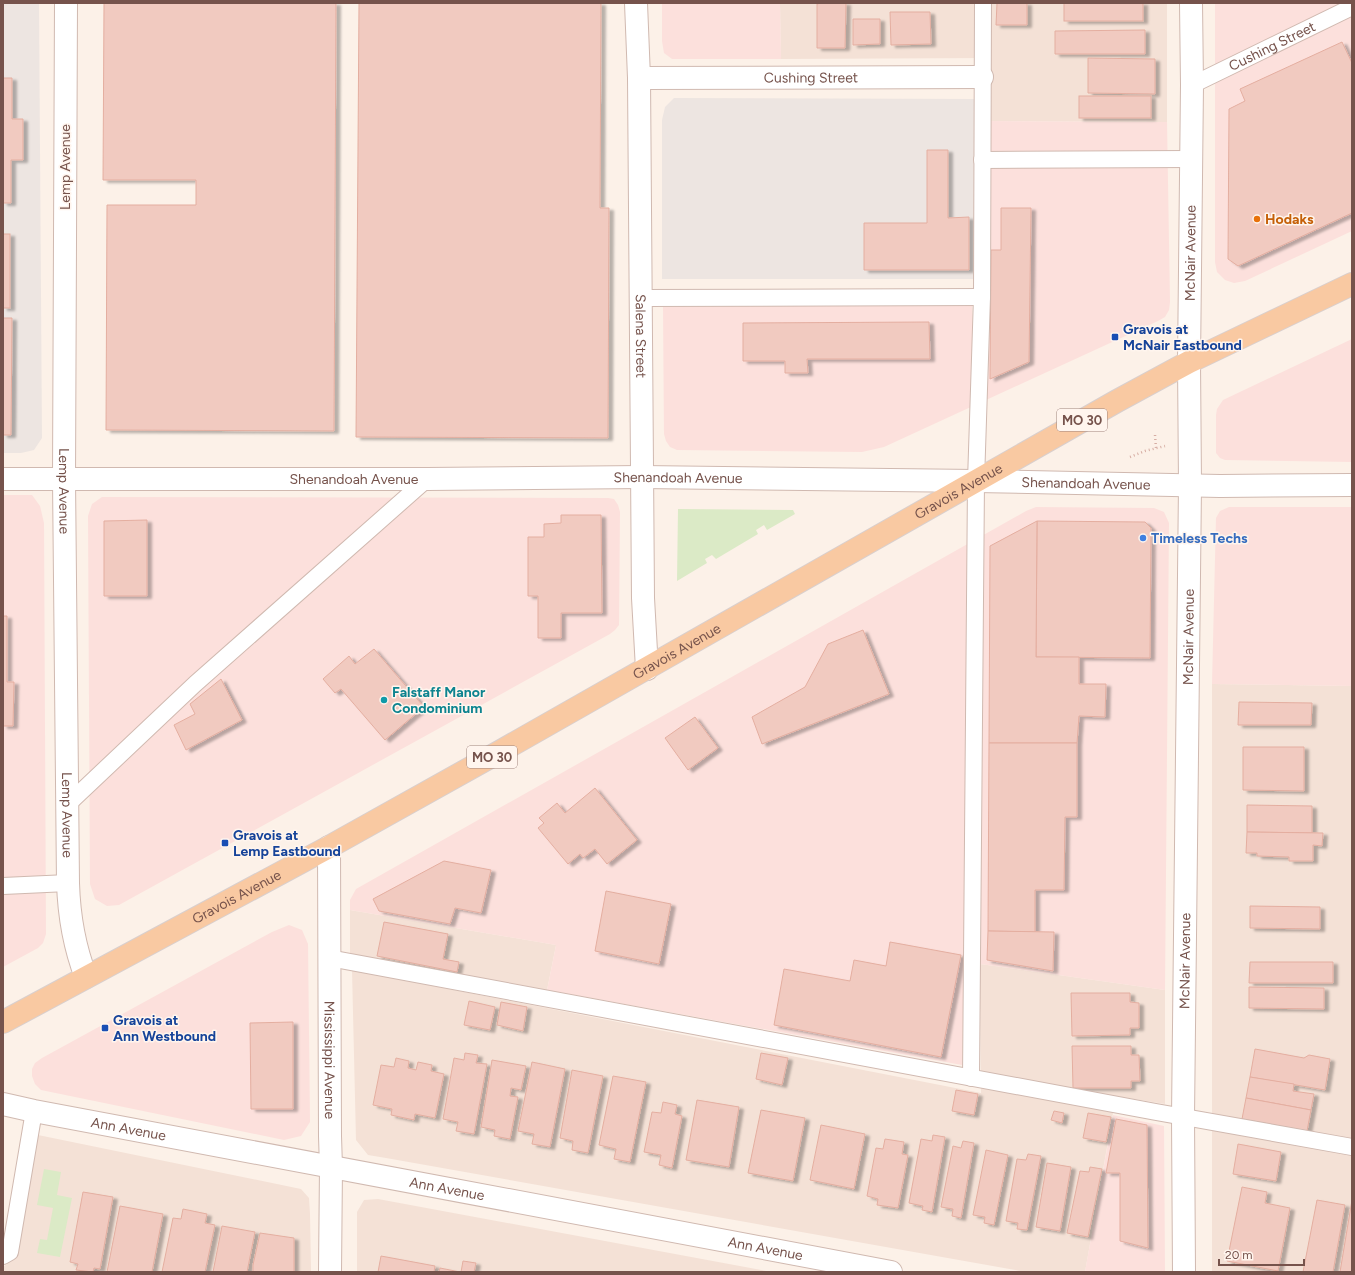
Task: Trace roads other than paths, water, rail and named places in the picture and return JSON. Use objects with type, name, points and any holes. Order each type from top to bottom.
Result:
[{"type":"main road","name":"Gravois Avenue","points":[[3,1022],[329,847],[647,669],[1117,401],[1189,362],[1352,284]]},
{"type":"street","name":"Lemp Avenue","points":[[66,3],[64,479],[68,883],[72,931],[78,956],[86,977]]},
{"type":"street","name":"Salena Street","points":[[636,3],[639,78],[642,598],[647,669]]},
{"type":"street","name":"McNair Avenue","points":[[1184,1272],[1183,1117],[1190,485],[1189,362],[1192,85],[1190,3]]},
{"type":"street","name":"Cushing Street","points":[[639,78],[982,77]]},
{"type":"street","name":"Shenandoah Avenue","points":[[3,479],[427,479],[642,477],[1190,485],[1352,485]]},
{"type":"street","name":"Mississippi Avenue","points":[[329,847],[331,1167],[330,1272]]},
{"type":"street","name":"Ann Avenue","points":[[3,1104],[891,1272]]},
{"type":"lane","points":[[971,1078],[976,481],[982,297],[983,3]]},
{"type":"lane","name":"Cushing Street","points":[[1192,85],[1352,7]]},
{"type":"lane","points":[[982,160],[1191,159]]},
{"type":"lane","points":[[641,298],[982,297]]},
{"type":"lane","points":[[67,805],[195,684],[427,479]]},
{"type":"lane","points":[[3,886],[68,883]]},
{"type":"lane","points":[[329,958],[971,1078],[1352,1147]]},
{"type":"lane","points":[[3,1256],[10,1252],[34,1111]]},
{"type":"place","name":"Hodaks","points":[[1257,219]]},
{"type":"place","name":"Gravois at McNair Eastbound","points":[[1115,337]]},
{"type":"place","name":"Timeless Techs","points":[[1143,538]]},
{"type":"place","name":"Falstaff Manor Condominium","points":[[384,700]]},
{"type":"place","name":"Gravois at Lemp Eastbound","points":[[225,843]]},
{"type":"place","name":"Gravois at Ann Westbound","points":[[105,1028]]}]
